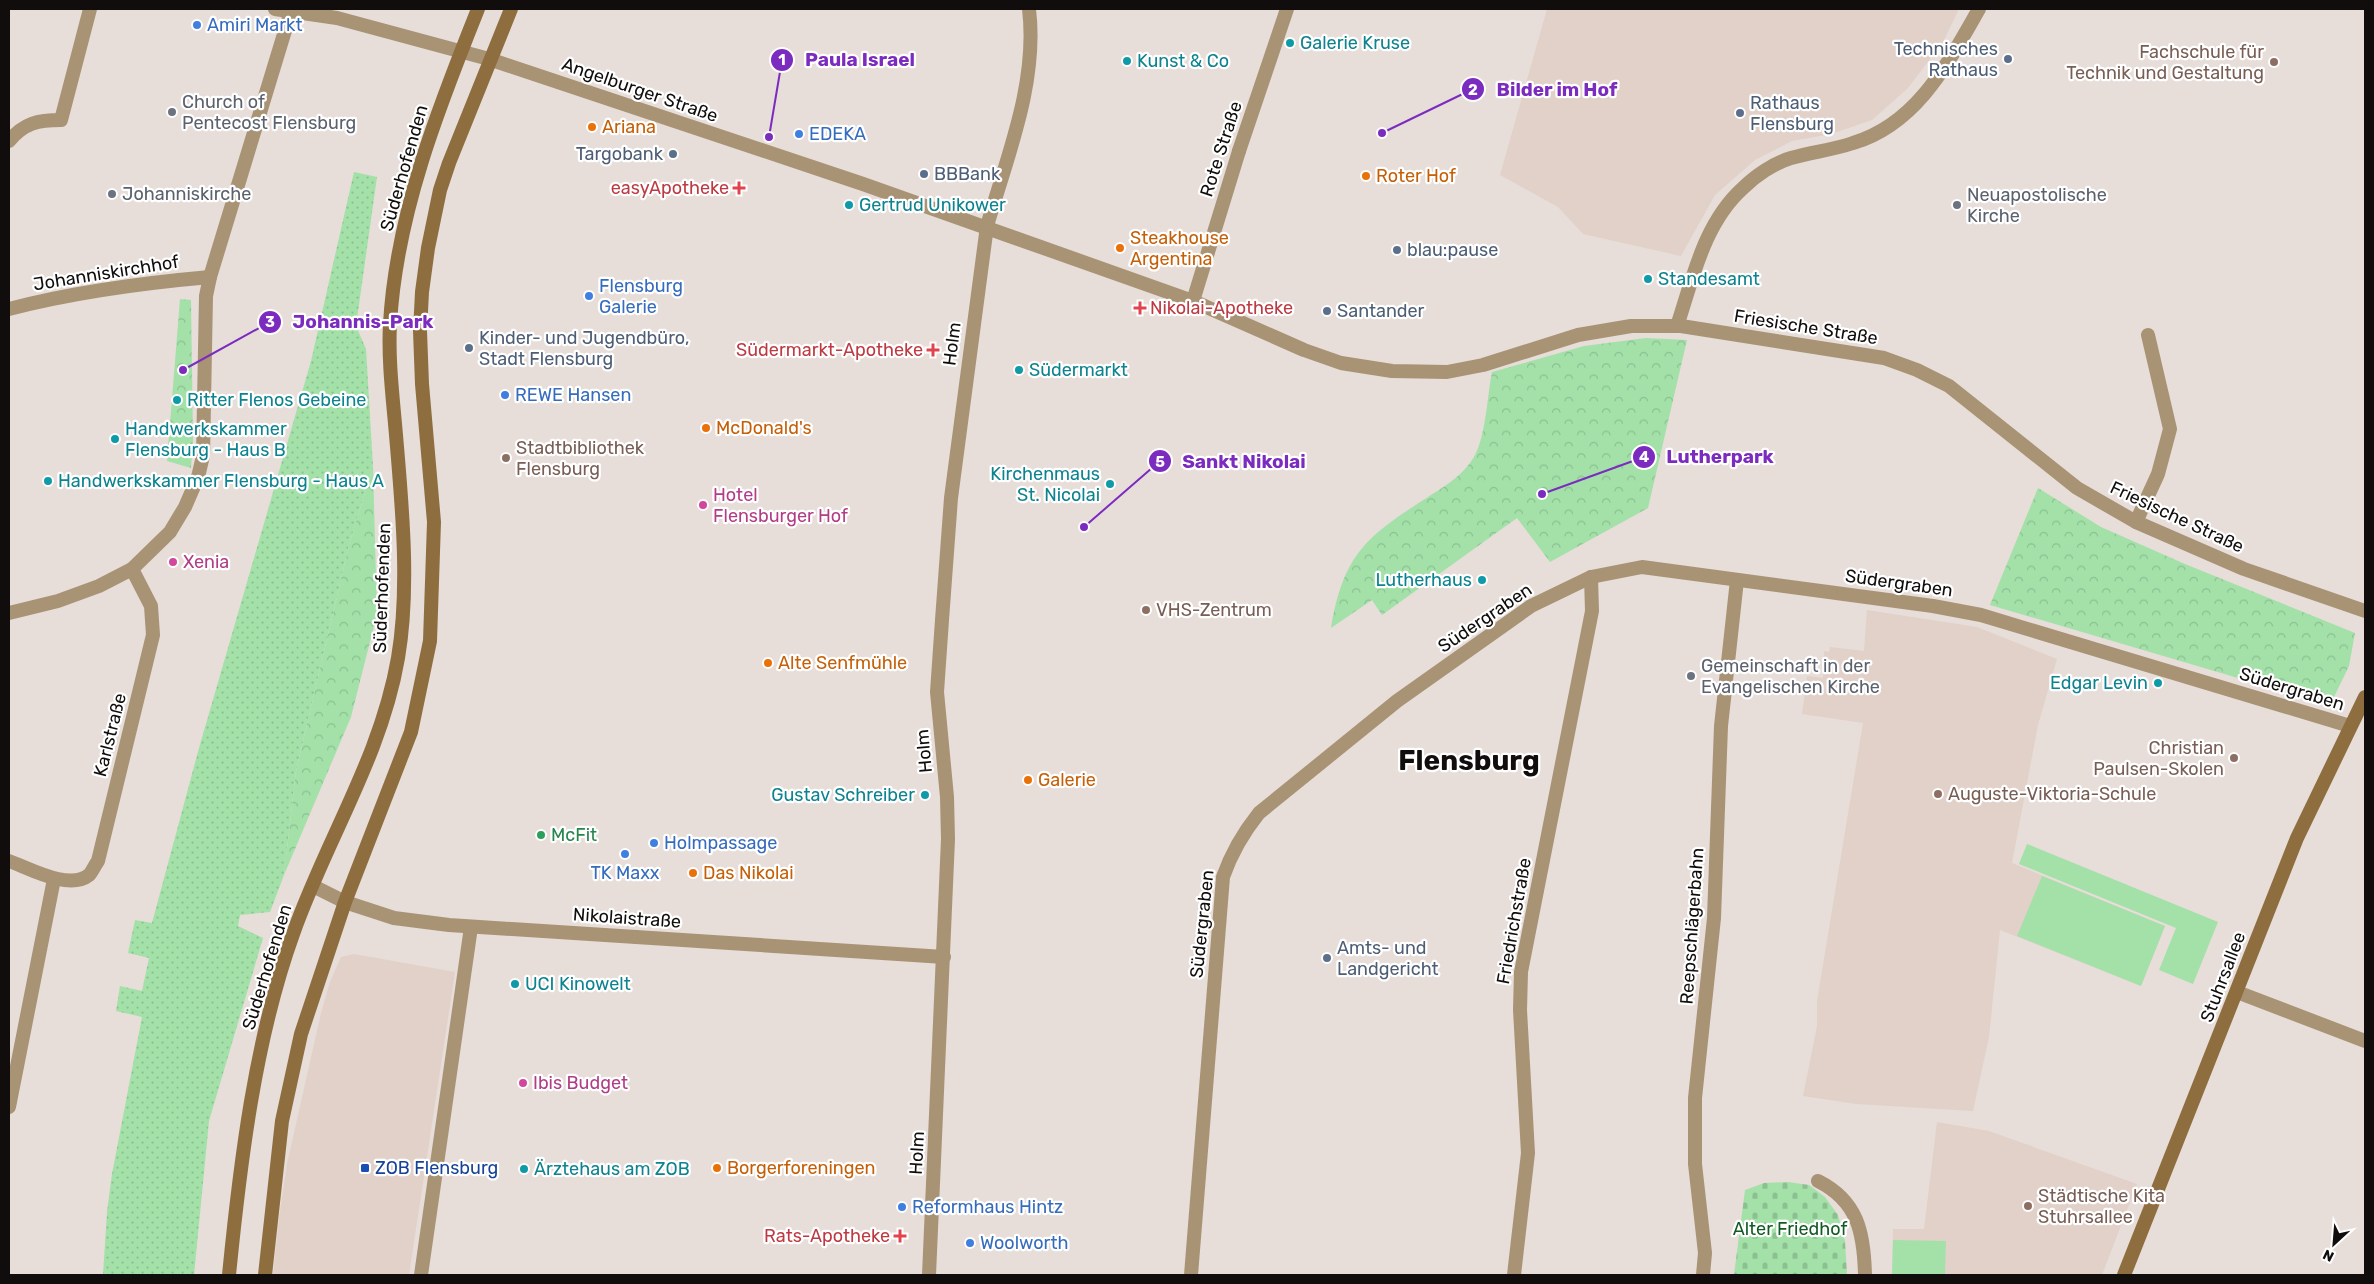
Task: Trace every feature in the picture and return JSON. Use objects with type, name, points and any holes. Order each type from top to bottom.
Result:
[{"type":"main road","name":"Süderhofenden","points":[[229,1275],[249,1116],[266,1023],[293,934],[371,756],[391,694],[398,657],[404,524],[392,392],[390,326],[392,301],[412,196],[421,165],[478,9]]},
{"type":"main road","points":[[265,1275],[282,1121],[301,1034],[345,902],[412,732],[430,641],[434,522],[422,384],[420,332],[422,292],[428,248],[440,190],[489,59],[511,9]]},
{"type":"main road","name":"Stuhrsallee","points":[[2124,1275],[2297,838],[2365,698]]},
{"type":"street","points":[[9,141],[18,131],[40,120],[60,120],[90,9]]},
{"type":"street","name":"Angelburger Straße","points":[[276,9],[337,18],[462,50],[987,226]]},
{"type":"street","name":"Holm","points":[[929,1275],[944,957],[948,822],[937,692],[951,498],[987,226],[1016,125],[1026,80],[1031,26],[1028,9]]},
{"type":"street","name":"Rote Straße","points":[[1193,301],[1239,151],[1287,9]]},
{"type":"street","points":[[1677,326],[1705,242],[1725,208],[1742,188],[1789,158],[1855,143],[1882,130],[1910,112],[1936,81],[1978,9]]},
{"type":"street","points":[[9,613],[58,601],[91,589],[132,569],[170,532],[185,507],[198,477],[203,456],[206,296],[210,277],[291,10]]},
{"type":"street","points":[[987,226],[1047,250],[1193,301]]},
{"type":"street","name":"Johanniskirchhof","points":[[9,309],[71,295],[172,280],[210,277]]},
{"type":"street","name":"Friesische Straße","points":[[1193,301],[1304,350],[1340,363],[1392,371],[1447,372],[1483,366],[1578,335],[1631,326],[1677,326],[1884,358],[1917,370],[1949,386],[2076,488],[2136,522],[2244,569],[2365,610]]},
{"type":"street","points":[[2136,522],[2158,474],[2170,429],[2148,335]]},
{"type":"street","name":"Südergraben","points":[[1191,1275],[1223,878],[1229,859],[1247,828],[1259,813],[1397,701],[1531,606],[1592,577],[1642,567],[1933,606],[1981,615],[2350,726]]},
{"type":"street","name":"Karlstraße","points":[[9,861],[54,878],[74,881],[88,875],[98,861],[153,635],[151,606],[132,569]]},
{"type":"street","name":"Friedrichstraße","points":[[1514,1275],[1528,1153],[1520,1010],[1521,972],[1592,611],[1592,577]]},
{"type":"street","name":"Reepschlägerbahn","points":[[1703,1275],[1705,1253],[1695,1164],[1695,1098],[1714,918],[1721,726],[1737,580]]},
{"type":"street","points":[[9,1107],[15,1045],[54,878]]},
{"type":"street","name":"Nikolaistraße","points":[[313,886],[345,902],[394,918],[471,927],[944,957]]},
{"type":"street","points":[[421,1275],[471,927]]},
{"type":"street","points":[[2237,992],[2365,1040]]},
{"type":"street","points":[[1818,1181],[1835,1190],[1853,1211],[1865,1255],[1865,1275]]},
{"type":"shaded area","points":[[1547,9],[1959,9],[1943,42],[1908,88],[1872,120],[1831,134],[1792,141],[1755,160],[1715,195],[1681,256],[1583,234],[1558,207],[1500,175]]},
{"type":"shaded area","name":"Auguste-Viktoria-Schule","points":[[1867,610],[1977,627],[2057,659],[2038,725],[2012,863],[2165,926],[2141,986],[2000,930],[1989,1037],[1973,1111],[1856,1104],[1803,1096],[1817,1026],[1817,1001],[1863,723],[1802,714],[1807,676],[1823,678],[1824,651],[1829,652],[1830,647],[1864,651]]},
{"type":"shaded area","points":[[354,954],[455,972],[409,1275],[273,1275],[287,1164],[321,1013],[330,982],[341,957]]},
{"type":"shaded area","name":"Städtische Kita Stuhrsallee","points":[[1937,1122],[1989,1131],[2137,1184],[2102,1275],[1892,1275],[1893,1229],[1924,1229]]},
{"type":"green space","points":[[354,172],[377,177],[356,326],[366,349],[373,467],[349,545],[296,771],[284,875],[270,912],[240,915],[238,926],[263,938],[209,1121],[194,1275],[103,1275],[107,1212],[112,1174],[142,1017],[116,1011],[120,986],[142,991],[149,958],[128,953],[135,920],[152,923],[199,748],[311,361]]},
{"type":"green space","points":[[180,299],[191,300],[193,439],[191,468],[167,461]]},
{"type":"green space","points":[[1646,338],[1687,340],[1648,508],[1550,562],[1517,518],[1382,615],[1372,600],[1331,628],[1343,580],[1363,548],[1391,522],[1455,479],[1474,457],[1484,427],[1492,372],[1584,346]]},
{"type":"green space","points":[[373,467],[377,614],[351,717],[284,875],[296,771],[349,545]]},
{"type":"green space","points":[[2038,488],[2101,527],[2185,564],[2355,633],[2349,666],[2333,699],[2323,703],[1990,605]]},
{"type":"green space","points":[[2027,844],[2218,922],[2193,984],[2159,970],[2176,928],[2019,864]]},
{"type":"green space","points":[[2042,876],[2165,926],[2141,986],[2017,936]]},
{"type":"green space","name":"Alter Friedhof","points":[[1788,1182],[1809,1185],[1825,1197],[1838,1215],[1845,1241],[1847,1275],[1734,1275],[1745,1190],[1764,1183]]},
{"type":"green space","points":[[1893,1240],[1946,1241],[1945,1275],[1892,1275]]},
{"type":"place","name":"Amiri Markt","points":[[197,25]]},
{"type":"place","name":"Galerie Kruse","points":[[1290,43]]},
{"type":"place","name":"Technisches Rathaus","points":[[2008,59]]},
{"type":"place","name":"Kunst & Co","points":[[1127,61]]},
{"type":"place","name":"Fachschule für Technik und Gestaltung","points":[[2274,62]]},
{"type":"place","name":"Church of Pentecost Flensburg","points":[[172,112]]},
{"type":"place","name":"Rathaus Flensburg","points":[[1740,113]]},
{"type":"place","name":"Ariana","points":[[592,127]]},
{"type":"place","name":"Bilder im Hof","points":[[1382,133]]},
{"type":"place","name":"EDEKA","points":[[799,134]]},
{"type":"place","name":"Paula Israel","points":[[769,137]]},
{"type":"place","name":"Targobank","points":[[673,154]]},
{"type":"place","name":"BBBank","points":[[924,174]]},
{"type":"place","name":"Roter Hof","points":[[1366,176]]},
{"type":"place","name":"easyApotheke","points":[[739,188]]},
{"type":"place","name":"Johanniskirche","points":[[112,194]]},
{"type":"place","name":"Gertrud Unikower","points":[[849,205]]},
{"type":"place","name":"Neuapostolische Kirche","points":[[1957,205]]},
{"type":"place","name":"Steakhouse Argentina","points":[[1120,248]]},
{"type":"place","name":"blau:pause","points":[[1397,250]]},
{"type":"place","name":"Standesamt","points":[[1648,279]]},
{"type":"place","name":"Flensburg Galerie","points":[[589,296]]},
{"type":"place","name":"Nikolai-Apotheke","points":[[1140,308]]},
{"type":"place","name":"Santander","points":[[1327,311]]},
{"type":"place","name":"Kinder- und Jugendbüro, Stadt Flensburg","points":[[469,348]]},
{"type":"place","name":"Südermarkt-Apotheke","points":[[933,350]]},
{"type":"place","name":"Johannis-Park","points":[[183,370]]},
{"type":"place","name":"Südermarkt","points":[[1019,370]]},
{"type":"place","name":"REWE Hansen","points":[[505,395]]},
{"type":"place","name":"Ritter Flenos Gebeine","points":[[177,400]]},
{"type":"place","name":"McDonald's","points":[[706,428]]},
{"type":"place","name":"Handwerkskammer Flensburg - Haus B","points":[[115,439]]},
{"type":"place","name":"Stadtbibliothek Flensburg","points":[[506,458]]},
{"type":"place","name":"Handwerkskammer Flensburg - Haus A","points":[[48,481]]},
{"type":"place","name":"Kirchenmaus St. Nicolai","points":[[1110,484]]},
{"type":"place","name":"Lutherpark","points":[[1542,494]]},
{"type":"place","name":"Hotel Flensburger Hof","points":[[703,505]]},
{"type":"place","name":"Sankt Nikolai","points":[[1084,527]]},
{"type":"place","name":"Xenia","points":[[173,562]]},
{"type":"place","name":"Lutherhaus","points":[[1482,580]]},
{"type":"place","name":"VHS-Zentrum","points":[[1146,610]]},
{"type":"place","name":"Alte Senfmühle","points":[[768,663]]},
{"type":"place","name":"Gemeinschaft in der Evangelischen Kirche","points":[[1691,676]]},
{"type":"place","name":"Edgar Levin","points":[[2158,683]]},
{"type":"place","name":"Christian Paulsen-Skolen","points":[[2234,758]]},
{"type":"place","name":"Galerie","points":[[1028,780]]},
{"type":"place","name":"Auguste-Viktoria-Schule","points":[[1938,794]]},
{"type":"place","name":"Gustav Schreiber","points":[[925,795]]},
{"type":"place","name":"McFit","points":[[541,835]]},
{"type":"place","name":"Holmpassage","points":[[654,843]]},
{"type":"place","name":"TK Maxx","points":[[625,854]]},
{"type":"place","name":"Das Nikolai","points":[[693,873]]},
{"type":"place","name":"Amts- und Landgericht","points":[[1327,958]]},
{"type":"place","name":"UCI Kinowelt","points":[[515,984]]},
{"type":"place","name":"Ibis Budget","points":[[523,1083]]},
{"type":"place","name":"ZOB Flensburg","points":[[365,1168]]},
{"type":"place","name":"Borgerforeningen","points":[[717,1168]]},
{"type":"place","name":"Ärztehaus am ZOB","points":[[524,1169]]},
{"type":"place","name":"Städtische Kita Stuhrsallee","points":[[2028,1206]]},
{"type":"place","name":"Reformhaus Hintz","points":[[902,1207]]},
{"type":"place","name":"Rats-Apotheke","points":[[900,1236]]},
{"type":"place","name":"Woolworth","points":[[970,1243]]},
{"type":"district","name":"Flensburg","points":[[1469,760]]}]
